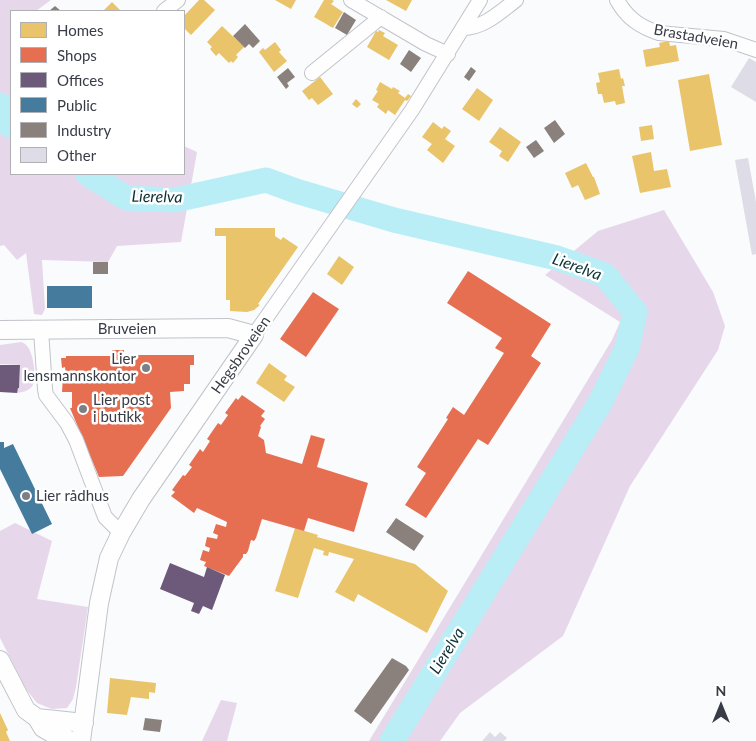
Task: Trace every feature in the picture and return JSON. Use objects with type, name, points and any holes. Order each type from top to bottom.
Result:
[{"type":"street","points":[[165,10],[178,0]]},
{"type":"street","points":[[351,0],[374,9],[426,44],[448,54]]},
{"type":"street","name":"Hegsbroveien","points":[[81,741],[105,572],[121,532],[141,499],[375,163],[448,54],[480,0]]},
{"type":"street","points":[[463,28],[474,28],[516,0]]},
{"type":"street","name":"Brastadveien","points":[[617,0],[633,21],[651,30],[724,39],[756,50]]},
{"type":"street","points":[[312,73],[374,9]]},
{"type":"street","name":"Bruveien","points":[[0,330],[228,328],[254,335]]},
{"type":"street","points":[[41,330],[46,394],[64,418],[76,440],[105,517],[121,532]]},
{"type":"street","points":[[0,660],[26,710],[37,718],[43,728],[55,736],[72,741]]},
{"type":"street","points":[[37,718],[84,723]]},
{"type":"shaded area","points":[[0,0],[51,0],[37,10],[10,10],[10,175],[185,175],[185,146],[197,152],[181,242],[117,246],[108,262],[42,260],[45,309],[42,315],[34,314],[26,253],[17,260],[4,245],[0,246]]},
{"type":"shaded area","points":[[664,210],[713,292],[725,326],[718,350],[630,486],[563,636],[460,713],[440,741],[369,741],[612,340],[620,322],[545,275],[598,231]]},
{"type":"shaded area","points":[[21,342],[25,344],[31,353],[35,378],[30,389],[17,393],[20,365],[0,364],[0,345]]},
{"type":"shaded area","points":[[15,523],[52,541],[37,599],[88,607],[76,687],[73,699],[67,708],[52,709],[37,703],[26,689],[0,638],[0,531]]},
{"type":"shaded area","points":[[221,700],[237,703],[227,741],[202,741]]},
{"type":"building: Homes","points":[[199,0],[204,0],[215,10],[191,35],[185,29],[185,15]]},
{"type":"building: Homes","points":[[275,0],[296,0],[291,9]]},
{"type":"building: Homes","points":[[324,0],[334,1],[331,4],[343,12],[333,28],[314,17]]},
{"type":"building: Homes","points":[[386,0],[412,0],[406,11]]},
{"type":"building: Homes","points":[[112,2],[120,10],[104,10]]},
{"type":"building: Homes","points":[[222,26],[244,47],[236,55],[238,57],[233,63],[231,61],[229,63],[219,53],[216,56],[210,49],[212,47],[207,42]]},
{"type":"building: Homes","points":[[379,30],[385,33],[383,36],[398,45],[389,60],[367,47],[376,31],[378,32]]},
{"type":"building: Homes","points":[[669,41],[670,46],[676,45],[679,61],[646,67],[643,50],[660,47],[659,43]]},
{"type":"building: Homes","points":[[275,42],[281,50],[279,52],[287,61],[274,72],[259,52]]},
{"type":"building: Homes","points":[[619,69],[625,86],[622,86],[625,103],[616,105],[615,101],[604,103],[602,94],[598,94],[596,83],[600,82],[598,73]]},
{"type":"building: Homes","points":[[709,74],[722,145],[690,151],[678,80]]},
{"type":"building: Homes","points":[[320,77],[333,94],[318,105],[312,98],[309,100],[302,91]]},
{"type":"building: Homes","points":[[380,82],[400,91],[398,93],[405,98],[408,94],[411,96],[407,101],[405,100],[395,115],[388,110],[386,114],[377,107],[379,104],[372,100],[378,91],[376,90]]},
{"type":"building: Homes","points":[[477,88],[493,100],[479,121],[462,109]]},
{"type":"building: Homes","points":[[356,99],[361,104],[357,108],[352,104]]},
{"type":"building: Homes","points":[[433,122],[442,129],[444,126],[451,131],[445,139],[455,146],[443,163],[427,150],[432,144],[422,137]]},
{"type":"building: Homes","points":[[652,125],[654,139],[641,141],[639,127]]},
{"type":"building: Homes","points":[[500,127],[521,142],[508,162],[499,156],[502,151],[489,142]]},
{"type":"building: Homes","points":[[651,152],[654,171],[667,169],[671,187],[640,193],[632,156]]},
{"type":"building: Homes","points":[[586,163],[594,177],[600,194],[585,200],[578,185],[572,188],[565,173]]},
{"type":"building: Homes","points":[[215,228],[275,228],[275,236],[281,240],[283,237],[298,247],[258,304],[260,305],[254,310],[247,312],[230,311],[230,300],[226,300],[226,236],[215,236]]},
{"type":"building: Homes","points":[[339,256],[354,267],[342,285],[327,274]]},
{"type":"building: Homes","points":[[269,363],[287,376],[284,380],[295,387],[284,402],[256,383]]},
{"type":"building: Homes","points":[[295,528],[318,535],[317,537],[415,564],[448,591],[427,633],[358,594],[354,602],[335,592],[354,559],[329,552],[328,556],[323,555],[324,551],[314,548],[298,598],[275,591]]},
{"type":"building: Homes","points":[[110,678],[156,683],[155,693],[149,692],[149,699],[131,697],[127,715],[107,713]]},
{"type":"building: Homes","points":[[0,713],[8,730],[6,732],[10,741],[0,741]]},
{"type":"building: Shops","points":[[468,271],[551,324],[531,356],[541,363],[488,445],[478,439],[426,518],[405,505],[426,473],[417,467],[448,419],[446,418],[453,407],[464,415],[504,353],[495,348],[502,338],[447,303]]},
{"type":"building: Shops","points":[[313,292],[339,309],[306,357],[280,339]]},
{"type":"building: Shops","points":[[112,350],[124,350],[124,355],[194,355],[194,365],[190,365],[190,384],[184,384],[184,391],[170,392],[171,408],[123,476],[99,477],[70,408],[72,408],[72,392],[62,392],[63,375],[66,375],[65,367],[62,368],[61,358],[66,358],[66,356],[112,356]]},
{"type":"building: Shops","points":[[242,395],[265,411],[261,416],[265,419],[260,426],[258,436],[264,440],[266,453],[302,464],[311,435],[325,439],[317,467],[368,483],[354,532],[308,518],[304,531],[262,519],[256,538],[254,541],[251,540],[248,551],[246,554],[243,554],[243,557],[229,576],[204,566],[206,562],[200,560],[203,550],[209,552],[210,548],[205,546],[207,537],[217,539],[218,535],[213,533],[216,524],[226,527],[227,522],[197,508],[194,513],[171,496],[175,492],[172,490],[183,475],[185,476],[192,467],[189,465],[200,449],[203,452],[210,441],[207,439],[218,423],[221,425],[228,415],[225,413],[236,398],[238,400]]},
{"type":"building: Offices","points":[[0,365],[20,365],[17,393],[0,392]]},
{"type":"building: Offices","points":[[170,563],[204,577],[207,567],[225,575],[212,610],[203,606],[199,614],[191,611],[194,603],[160,589]]},
{"type":"building: Public","points":[[47,286],[92,286],[92,308],[47,308]]},
{"type":"building: Public","name":"Lier rådhus","points":[[0,442],[4,442],[4,448],[13,444],[52,524],[32,534],[0,469]]},
{"type":"building: Industry","points":[[55,6],[60,10],[50,10]]},
{"type":"building: Industry","points":[[344,12],[356,20],[347,35],[335,28]]},
{"type":"building: Industry","points":[[245,24],[260,41],[253,48],[249,44],[245,48],[233,36]]},
{"type":"building: Industry","points":[[409,50],[421,58],[411,72],[400,64]]},
{"type":"building: Industry","points":[[471,67],[476,71],[469,81],[464,77]]},
{"type":"building: Industry","points":[[288,68],[295,77],[287,83],[289,86],[286,89],[277,77]]},
{"type":"building: Industry","points":[[555,120],[565,134],[554,143],[544,128]]},
{"type":"building: Industry","points":[[536,140],[544,151],[534,158],[526,147]]},
{"type":"building: Industry","points":[[93,262],[108,262],[108,274],[93,274]]},
{"type":"building: Industry","points":[[396,518],[424,536],[414,551],[386,532]]},
{"type":"building: Industry","points":[[392,658],[406,666],[409,670],[371,724],[354,711]]},
{"type":"building: Industry","points":[[145,718],[162,720],[160,732],[143,730]]},
{"type":"building: Other","points":[[749,58],[756,62],[756,102],[731,87]]},
{"type":"building: Other","points":[[748,158],[756,202],[756,254],[752,255],[735,160]]},
{"type":"building: Other","points":[[490,732],[495,737],[500,732],[507,738],[504,741],[482,741]]},
{"type":"waterway","name":"Lierelva","points":[[0,105],[10,124]]},
{"type":"waterway","name":"Lierelva","points":[[90,175],[126,198],[175,200],[266,180],[296,191],[394,220],[557,258],[605,275],[635,312],[627,348],[600,403],[392,741]]},
{"type":"place","name":"Lier lensmannskontor","points":[[146,368]]},
{"type":"place","name":"Lier post i butikk","points":[[83,409]]},
{"type":"place","name":"Lier rådhus","points":[[26,496]]}]
